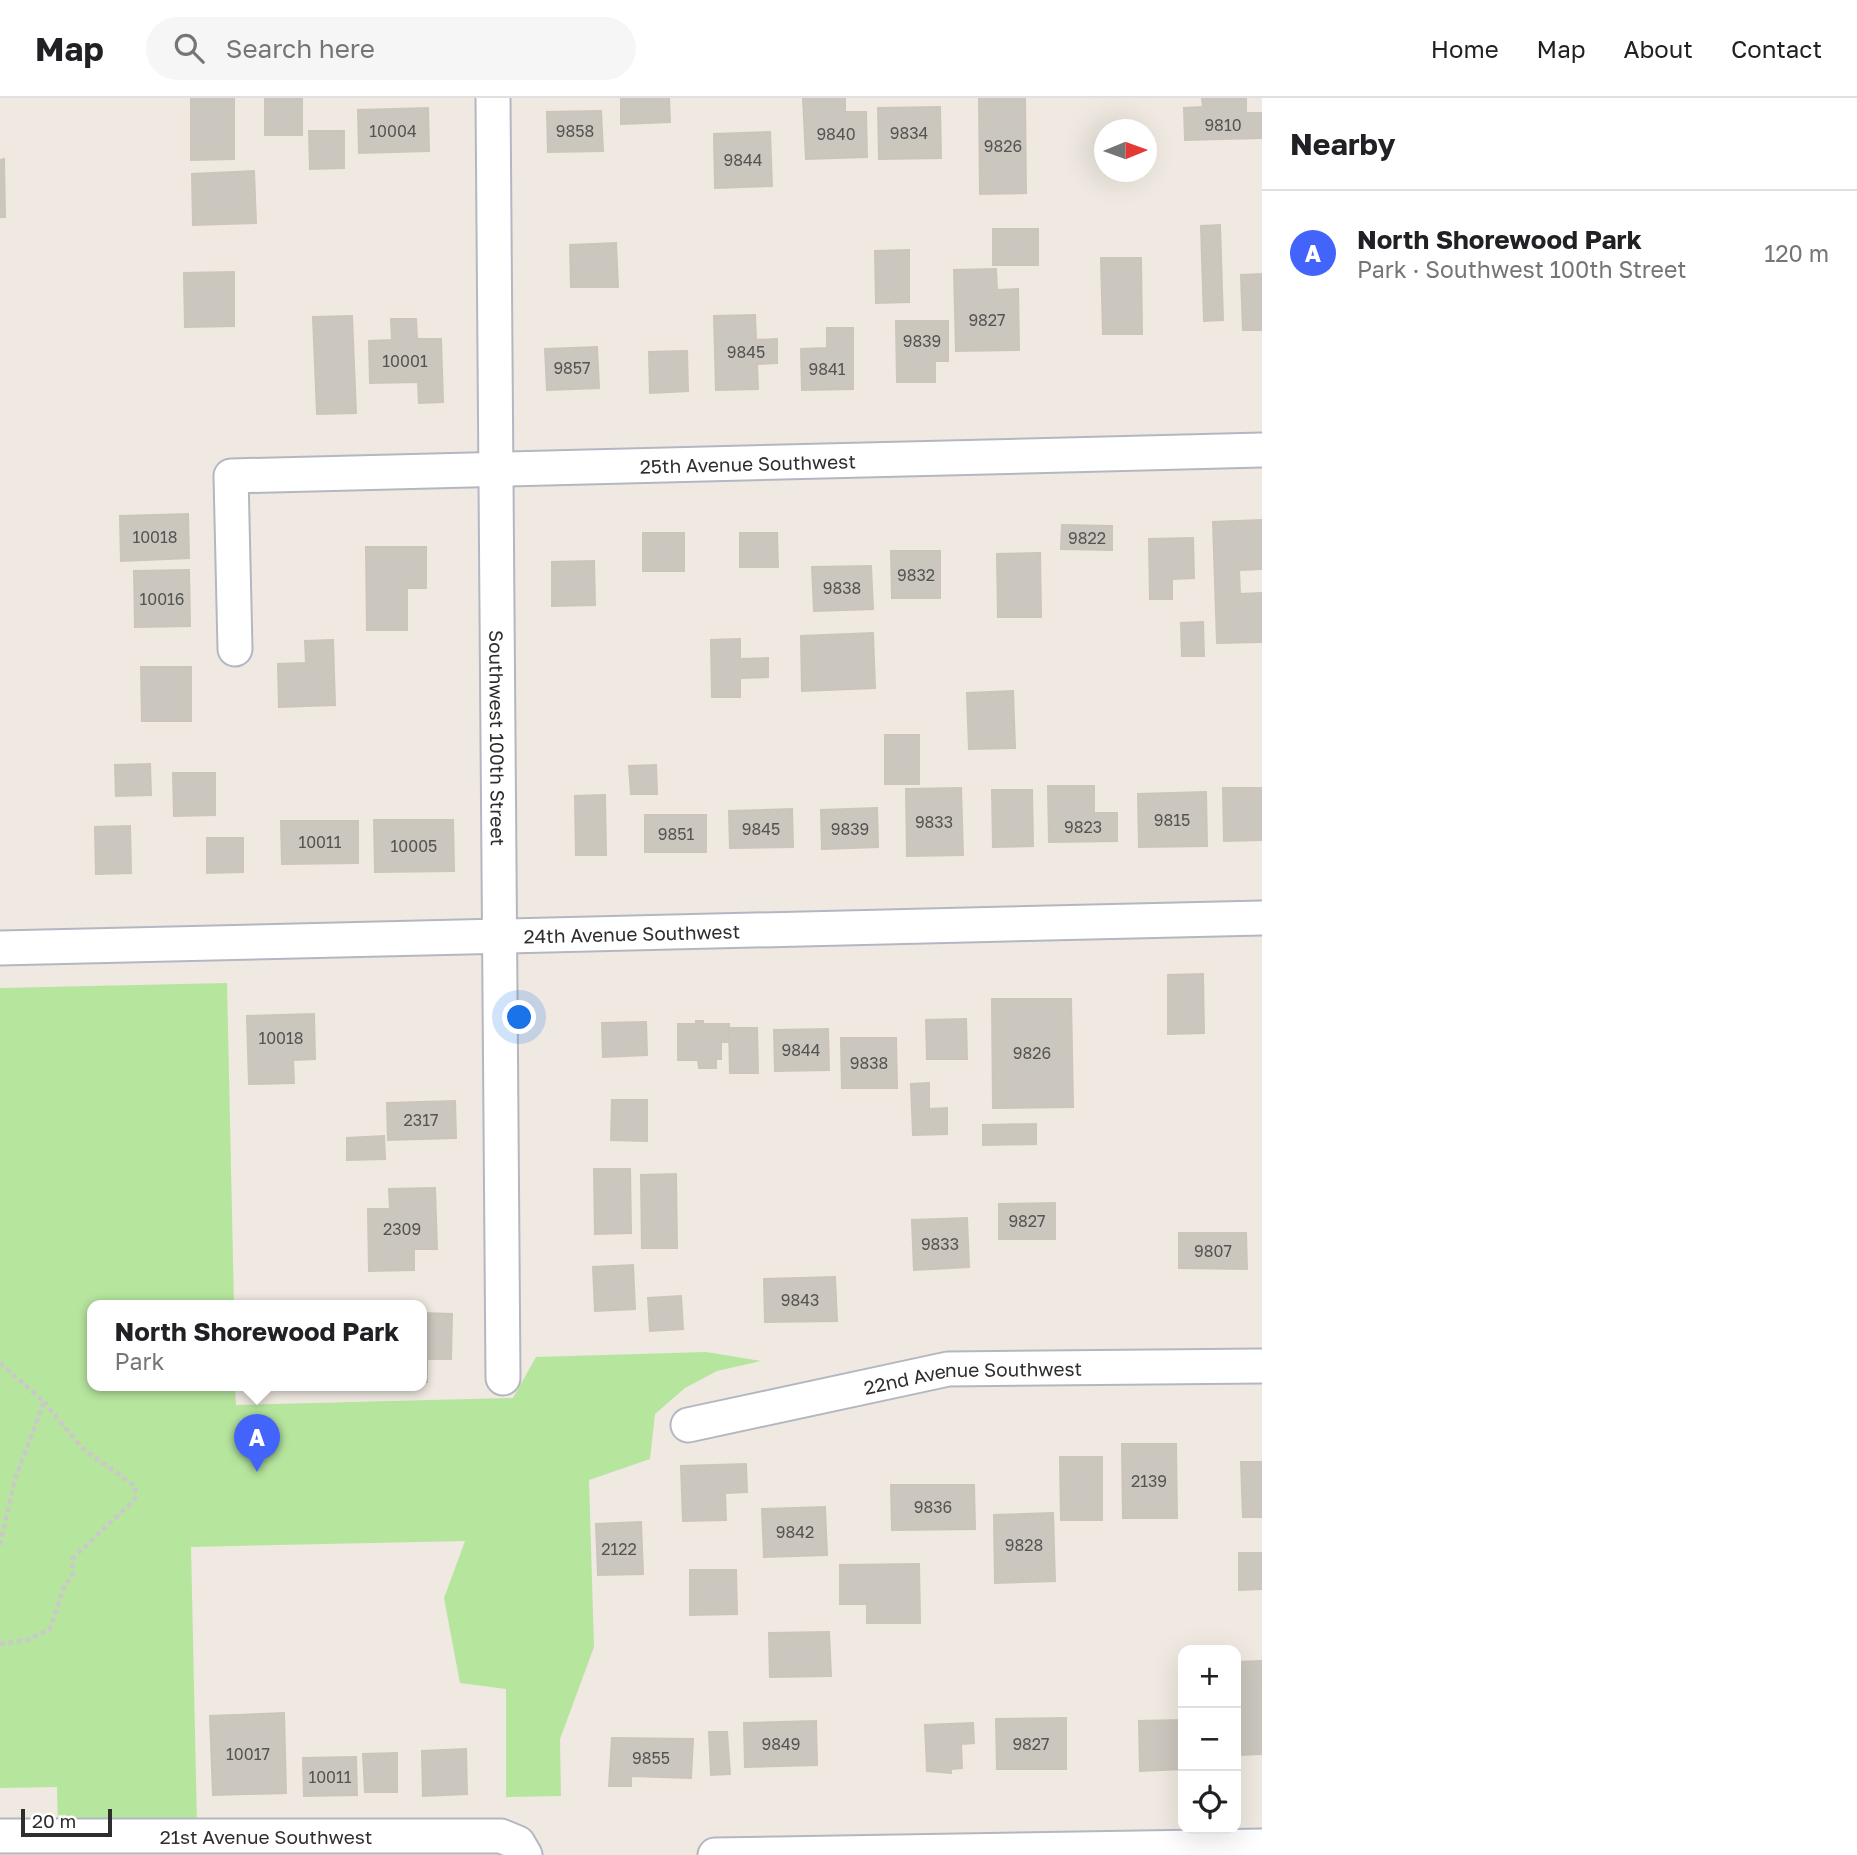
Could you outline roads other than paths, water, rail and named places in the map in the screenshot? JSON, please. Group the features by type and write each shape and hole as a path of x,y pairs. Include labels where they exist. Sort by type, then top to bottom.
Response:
{"street":[{"name":"Southwest 100th Street","path":"493,98 503,1378"},
{"name":"25th Avenue Southwest","path":"235,649 231,476 1262,450"},
{"name":"24th Avenue Southwest","path":"0,948 1262,918"},
{"name":"22nd Avenue Southwest","path":"688,1425 948,1369 1262,1366"},
{"name":"21st Avenue Southwest","path":"0,1836 501,1836 518,1843 525,1855"},
{"path":"715,1855 1262,1846"}],"place":[{"name":"North Shorewood Park","path":"257,1472"}]}
